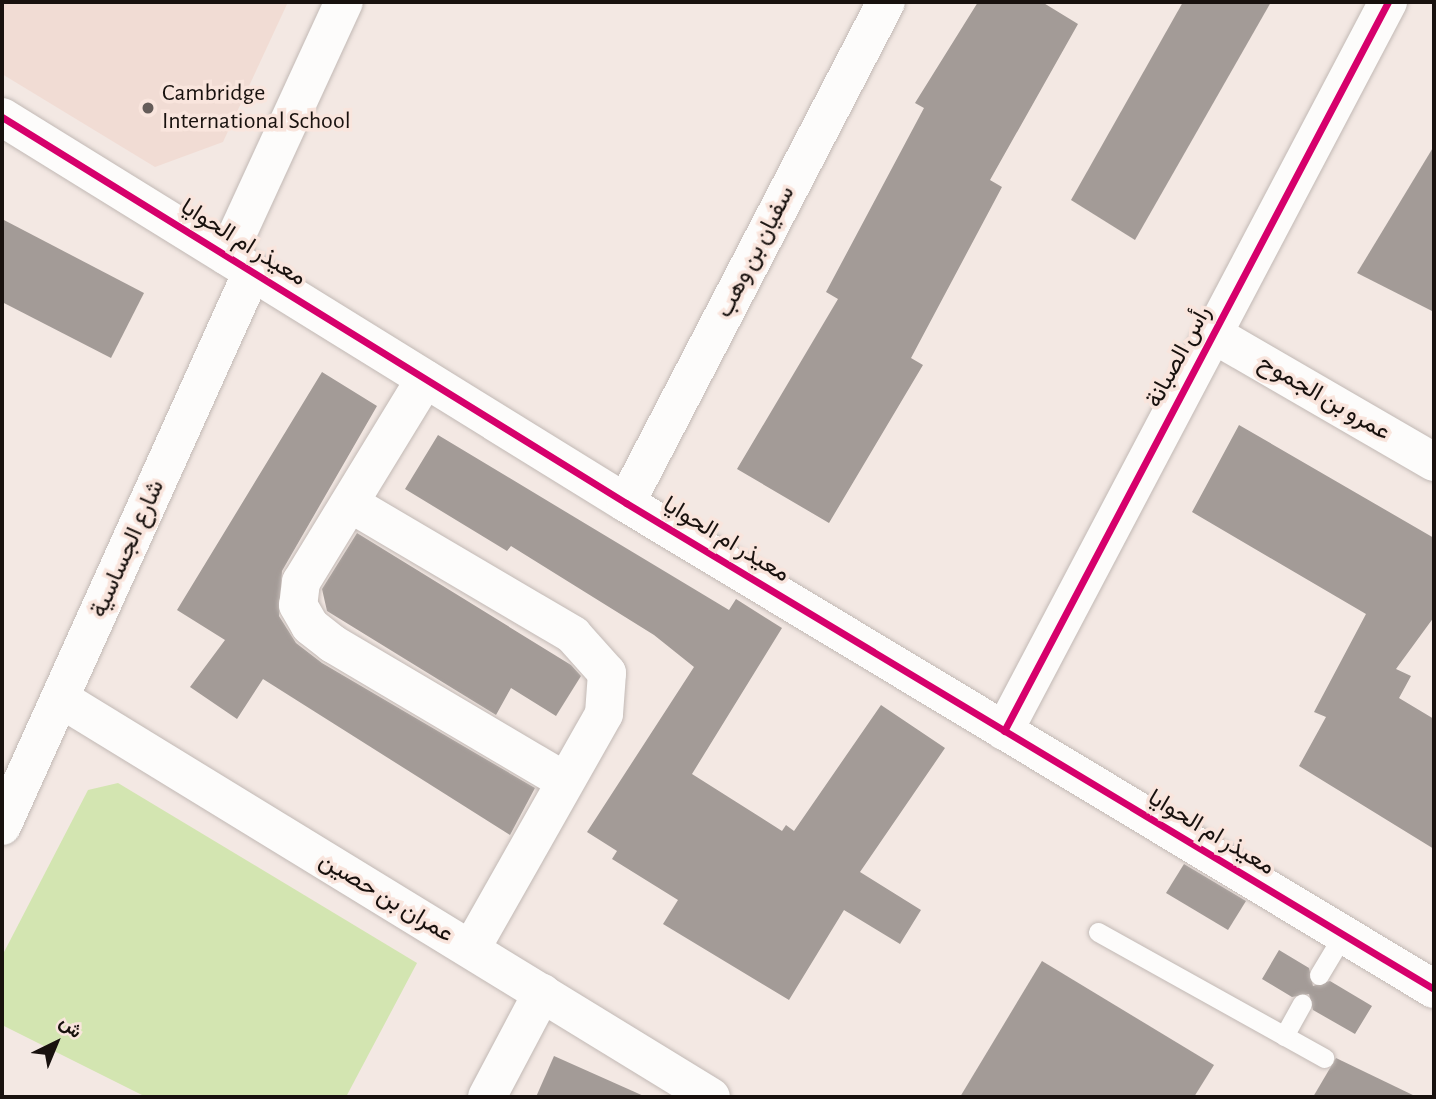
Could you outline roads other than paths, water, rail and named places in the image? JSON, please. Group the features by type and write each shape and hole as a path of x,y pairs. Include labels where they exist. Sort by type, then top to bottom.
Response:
{"street":[{"name":"شارع الجساسية","path":"2,826 61,699 240,264 344,2"},
{"name":"سفيان بن وهب","path":"626,503 886,2"},
{"name":"رأس الصبانة","path":"1004,731 1388,2"},
{"name":"معيذر ام الحوايا","path":"2,117 626,503 1434,989"},
{"name":"عمرو بن الجموح","path":"1213,334 1434,462"},
{"path":"425,379 301,582 298,605 310,626 565,781"},
{"path":"351,504 596,654 611,692 471,950"},
{"name":"عمران بن حصين","path":"61,699 712,1097"},
{"path":"487,1097 541,992"}],"lane":[{"path":"1098,932 1324,1058"},
{"path":"1319,975 1343,934"},
{"path":"1284,1036 1302,1004"}],"place":[{"name":"Cambridge International School","path":"148,108"}]}
